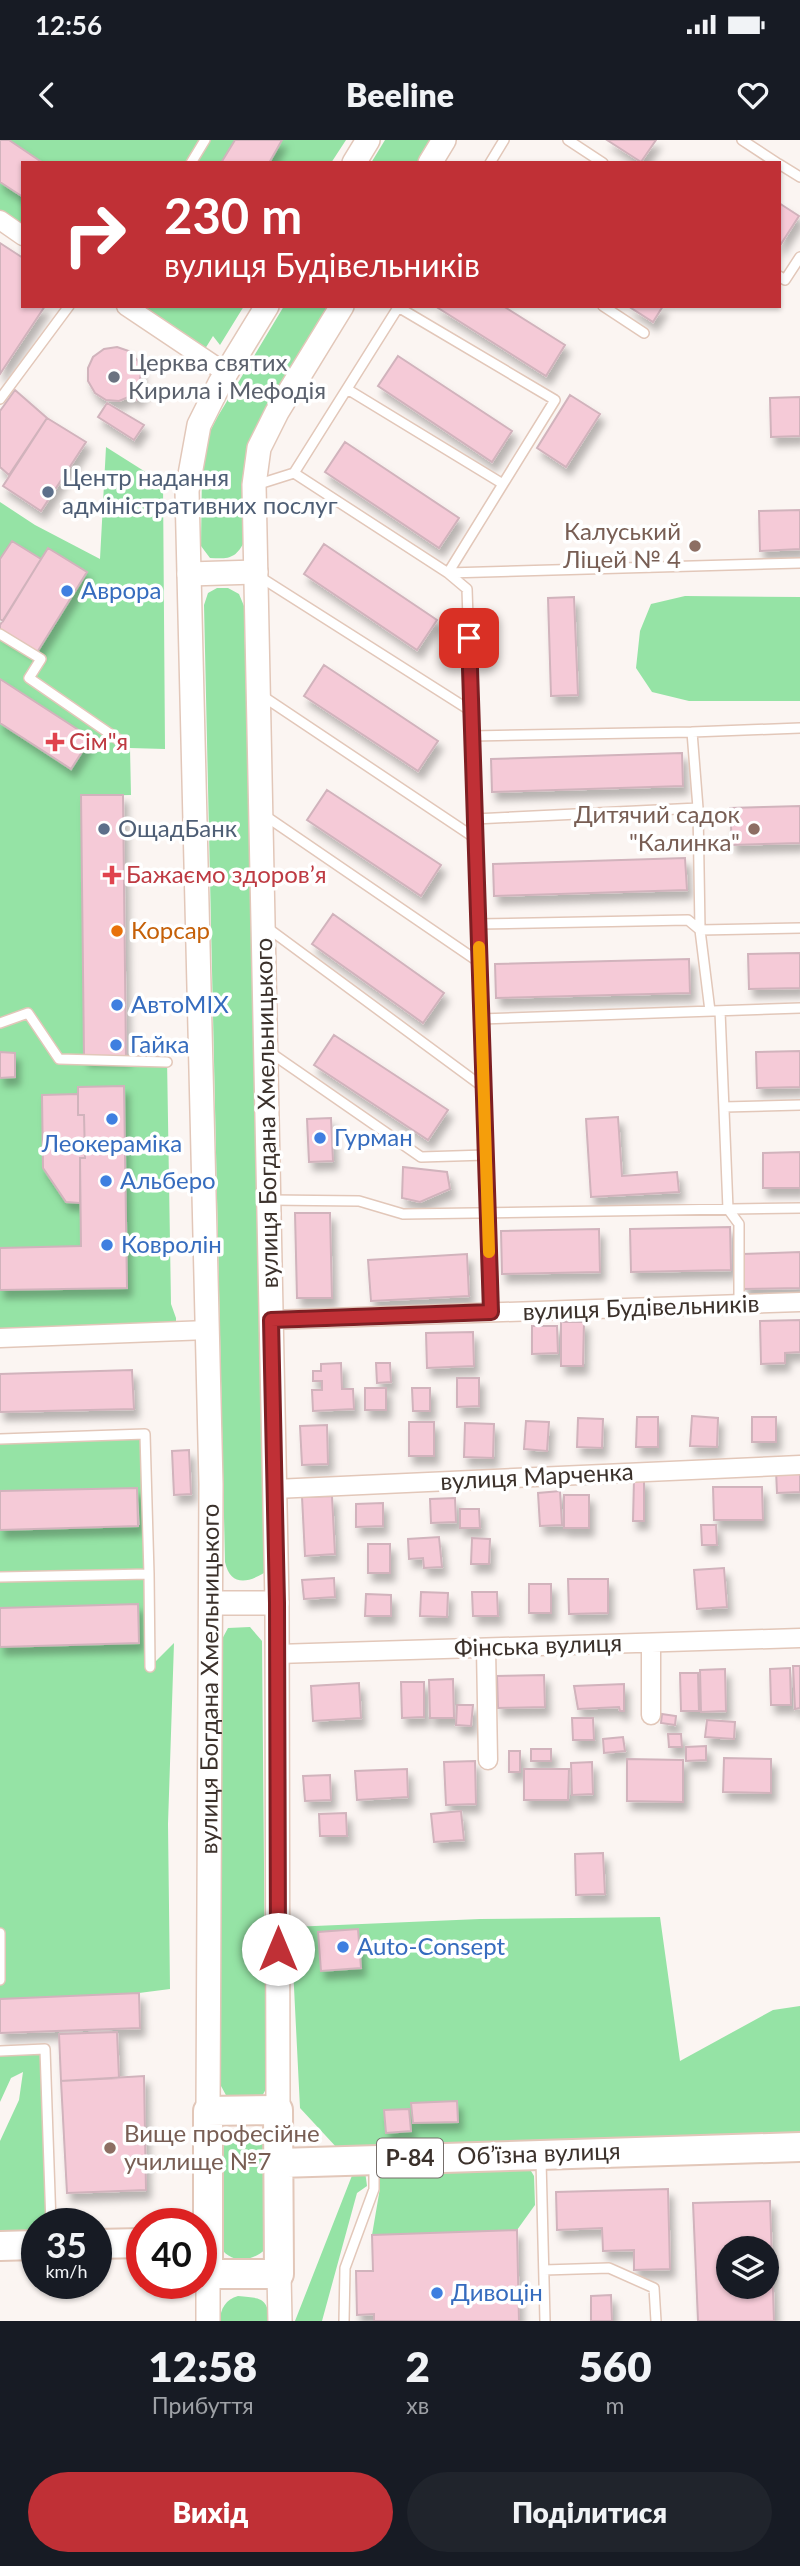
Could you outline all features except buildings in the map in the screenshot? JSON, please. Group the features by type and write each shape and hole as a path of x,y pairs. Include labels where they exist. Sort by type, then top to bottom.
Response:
{"main road":[{"path":"208,2110 278,2110"},
{"name":"вулиця Богдана Хмельницького","path":"206,2208 208,2110"},
{"name":"вулиця Богдана Хмельницького","path":"278,2110 279,2274"},
{"name":"Обʼїзна вулиця","path":"279,2163 800,2147"},
{"path":"0,2246 21,2245"},
{"path":"217,2274 279,2274"}],"street":[{"path":"355,161 368,140"},
{"path":"431,161 444,140"},
{"path":"0,220 21,235"},
{"name":"вулиця Богдана Хмельницького","path":"208,2110 212,1603 208,1330 187,491 199,425 226,373 266,308"},
{"name":"вулиця Богдана Хмельницького","path":"278,2110 277,1603 254,485 259,448 277,412 341,308"},
{"path":"138,309 226,373"},
{"path":"189,574 256,572"},
{"name":"вулиця Будівельників","path":"271,1320 800,1302"},
{"path":"0,1338 208,1330"},
{"name":"вулиця Марченка","path":"275,1489 800,1465"},
{"path":"212,1603 277,1603"},
{"name":"Фінська вулиця","path":"277,1654 800,1639"},
{"path":"651,1643 651,1715"},
{"path":"486,1648 488,1760"},
{"name":"вулиця Богдана Хмельницького","path":"279,2274 280,2321"},
{"name":"вулиця Богдана Хмельницького","path":"208,2299 208,2321"}],"lane":[{"path":"192,161 205,140"},
{"path":"491,161 504,140"},
{"path":"568,140 600,161"},
{"path":"742,140 775,161"},
{"path":"781,165 800,177"},
{"path":"781,277 785,280 800,257"},
{"path":"0,399 68,308"},
{"path":"254,485 294,473 398,308"},
{"path":"401,308 555,400 448,573"},
{"path":"606,308 644,333"},
{"path":"347,389 503,484"},
{"path":"294,473 448,573 467,589 491,1312"},
{"path":"448,573 800,563"},
{"path":"256,572 471,711"},
{"path":"0,634 41,659 29,678 119,740"},
{"path":"258,693 475,838"},
{"path":"472,736 800,727"},
{"path":"692,732 698,808 700,930 715,1011 724,1107 728,1209 739,1224 739,1304"},
{"path":"475,819 698,808"},
{"path":"261,812 480,962"},
{"path":"478,924 688,920 700,930 800,928"},
{"path":"263,925 483,1087"},
{"path":"481,1019 800,1008"},
{"path":"0,1023 28,1013 59,1059 167,1062"},
{"path":"266,1049 421,1157 486,1155"},
{"path":"724,1107 800,1105"},
{"path":"269,1200 359,1201 403,1214 800,1208"},
{"path":"0,1439 145,1434 150,1667"},
{"path":"0,1577 149,1574"},
{"path":"0,1933 0,1980"},
{"path":"0,2050 45,2049 50,2208"},
{"path":"541,2154 545,2321"},
{"path":"344,2321 345,2268 374,2189 374,2160"},
{"path":"544,2270 609,2268 654,2288 656,2321"}],"green space":[{"path":"9,140 346,140 332,161 40,161"},
{"path":"385,140 433,140 420,161 372,161"},
{"path":"0,182 21,196 21,234 0,219"},
{"path":"129,308 243,308 220,345 213,336 200,357"},
{"path":"283,308 332,308 250,442 245,540 235,554 210,558 201,546 202,469 205,441"},
{"path":"106,447 163,483 165,749 130,748 131,795 81,796 84,1058 167,1058 171,1304 176,1318 176,1332 0,1338 0,1290 127,1288 124,1087 78,1087 78,1094 42,1095 43,1168 66,1202 80,1203 81,1246 0,1248 0,1077 15,1077 15,1053 0,1052 0,632 48,548 41,559 12,541 0,559 0,502 35,525 100,559"},
{"path":"217,588 228,588 239,594 244,606 266,1561 264,1573 245,1580 231,1575 225,1562 204,605 208,593"},
{"path":"685,596 800,597 800,701 689,701 652,692 636,668 640,631 651,604"},
{"path":"145,1434 151,1666 174,1643 168,1824 170,1989 139,1993 0,1999 0,1530 140,1525 137,1488 0,1491 0,1439"},
{"path":"250,1627 262,1641 266,2089 261,2098 227,2097 221,2086 221,1641 228,1628"},
{"path":"660,1917 680,2061 773,2010 800,2006 800,2132 338,2149 300,2108 291,1927 480,1919"},
{"path":"45,2049 51,2208 21,2208 21,2245 0,2246 0,2141 19,2100 23,2072 11,2078 0,2102 0,2051"},
{"path":"237,2130 259,2132 268,2144 266,2249 247,2259 228,2255 218,2244 217,2147 223,2136"},
{"path":"528,2166 534,2176 535,2205 517,2230 372,2235 380,2188 380,2169"},
{"path":"365,2171 367,2186 357,2193 322,2321 295,2321 353,2173"},
{"path":"238,2296 262,2300 267,2307 270,2321 220,2321 224,2305"}],"slow traffic":[{"path":"479,947 489,1252"}],"place":[{"name":"Церква святих Кирила і Мефодія","path":"114,377"},
{"name":"Центр надання адміністративних послуг","path":"48,492"},
{"name":"Калуський Ліцей № 4","path":"695,546"},
{"name":"Аврора","path":"67,591"},
{"name":"Сім\"я","path":"55,742"},
{"name":"ОщадБанк","path":"104,829"},
{"name":"Дитячий садок \"Калинка\"","path":"754,829"},
{"name":"Бажаємо здоровʼя","path":"112,875"},
{"name":"Корсар","path":"117,931"},
{"name":"АвтоMIX","path":"117,1005"},
{"name":"Гайка","path":"116,1045"},
{"name":"Леокераміка","path":"112,1119"},
{"name":"Гурман","path":"320,1138"},
{"name":"Альберо","path":"106,1181"},
{"name":"Ковролін","path":"107,1245"},
{"name":"Auto-Consept","path":"343,1947"},
{"name":"Вище професійне училище №7","path":"110,2148"},
{"name":"Дивоцін","path":"437,2293"}],"route":[{"path":"278,1949 277,1603 271,1320 491,1312 469,638"}]}
